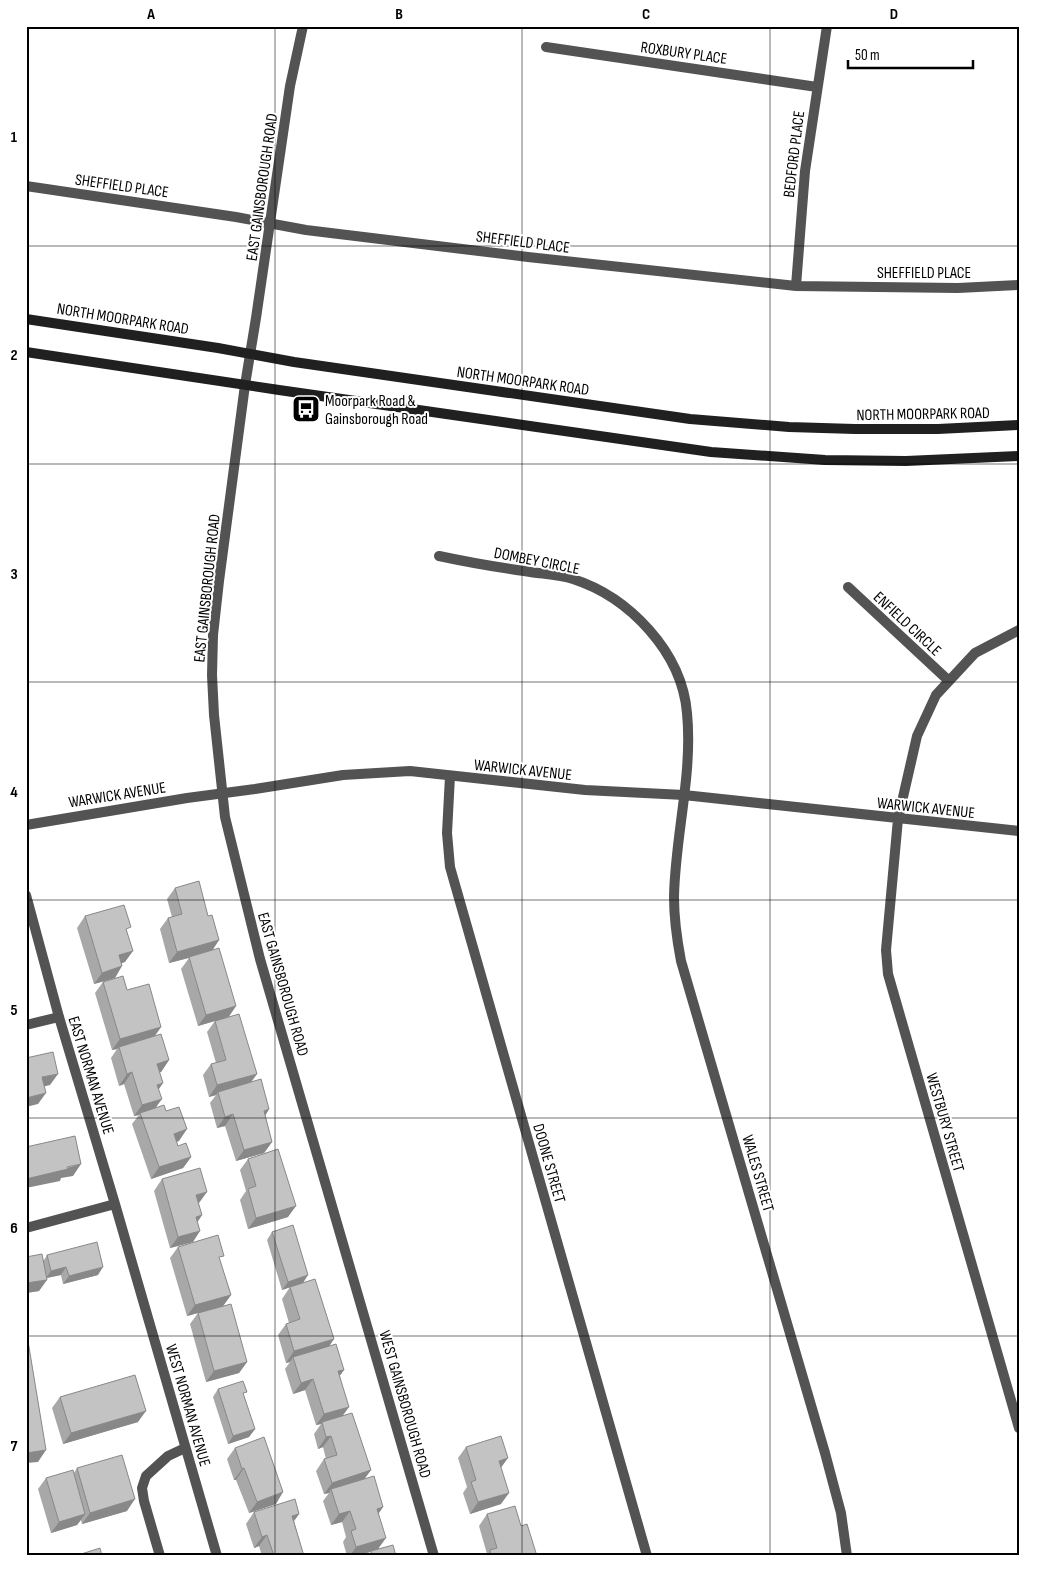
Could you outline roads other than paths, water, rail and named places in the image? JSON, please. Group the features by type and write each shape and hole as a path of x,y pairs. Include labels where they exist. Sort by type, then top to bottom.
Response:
{"main road":[{"name":"NORTH MOORPARK ROAD","path":"26,319 294,362 690,419 789,427 846,429 938,429 1019,425"},
{"path":"26,352 711,452 825,460 906,461 1019,456"}],"street":[{"name":"EAST GAINSBOROUGH ROAD","path":"303,26 290,86 245,385 213,635 212,675 221,793 225,817 260,959 349,1262"},
{"name":"BEDFORD PLACE","path":"796,286 803,190 827,26"},
{"name":"ROXBURY PLACE","path":"546,47 817,87"},
{"name":"SHEFFIELD PLACE","path":"26,186 315,231 518,256 796,286 958,288 1019,285"},
{"name":"DOMBEY CIRCLE","path":"439,556 488,566 572,579 611,596 639,619 657,640 672,663 681,682 688,712 688,748 684,795"},
{"name":"ENFIELD CIRCLE","path":"848,587 948,682"},
{"name":"WESTBURY STREET","path":"1019,630 975,653 936,695 917,736 898,819 886,950 888,974 1019,1428"},
{"name":"WARWICK AVENUE","path":"26,825 343,775 410,771 585,790 684,795 1019,831"},
{"name":"DOONE STREET","path":"450,776 447,833 450,867 647,1556"},
{"name":"WALES STREET","path":"684,795 674,896 674,924 680,961 825,1453 840,1513 847,1556"},
{"name":"EAST NORMAN AVENUE","path":"26,895 59,1017 132,1263"},
{"path":"26,1025 59,1017"},
{"path":"26,1228 116,1204"},
{"name":"WEST GAINSBOROUGH ROAD","path":"349,1262 434,1556"},
{"name":"WEST NORMAN AVENUE","path":"132,1263 217,1556"},
{"path":"160,1556 142,1488 146,1476 168,1456 185,1448"}],"place":[{"name":"Moorpark Road & Gainsborough Road","path":"306,409"}]}
